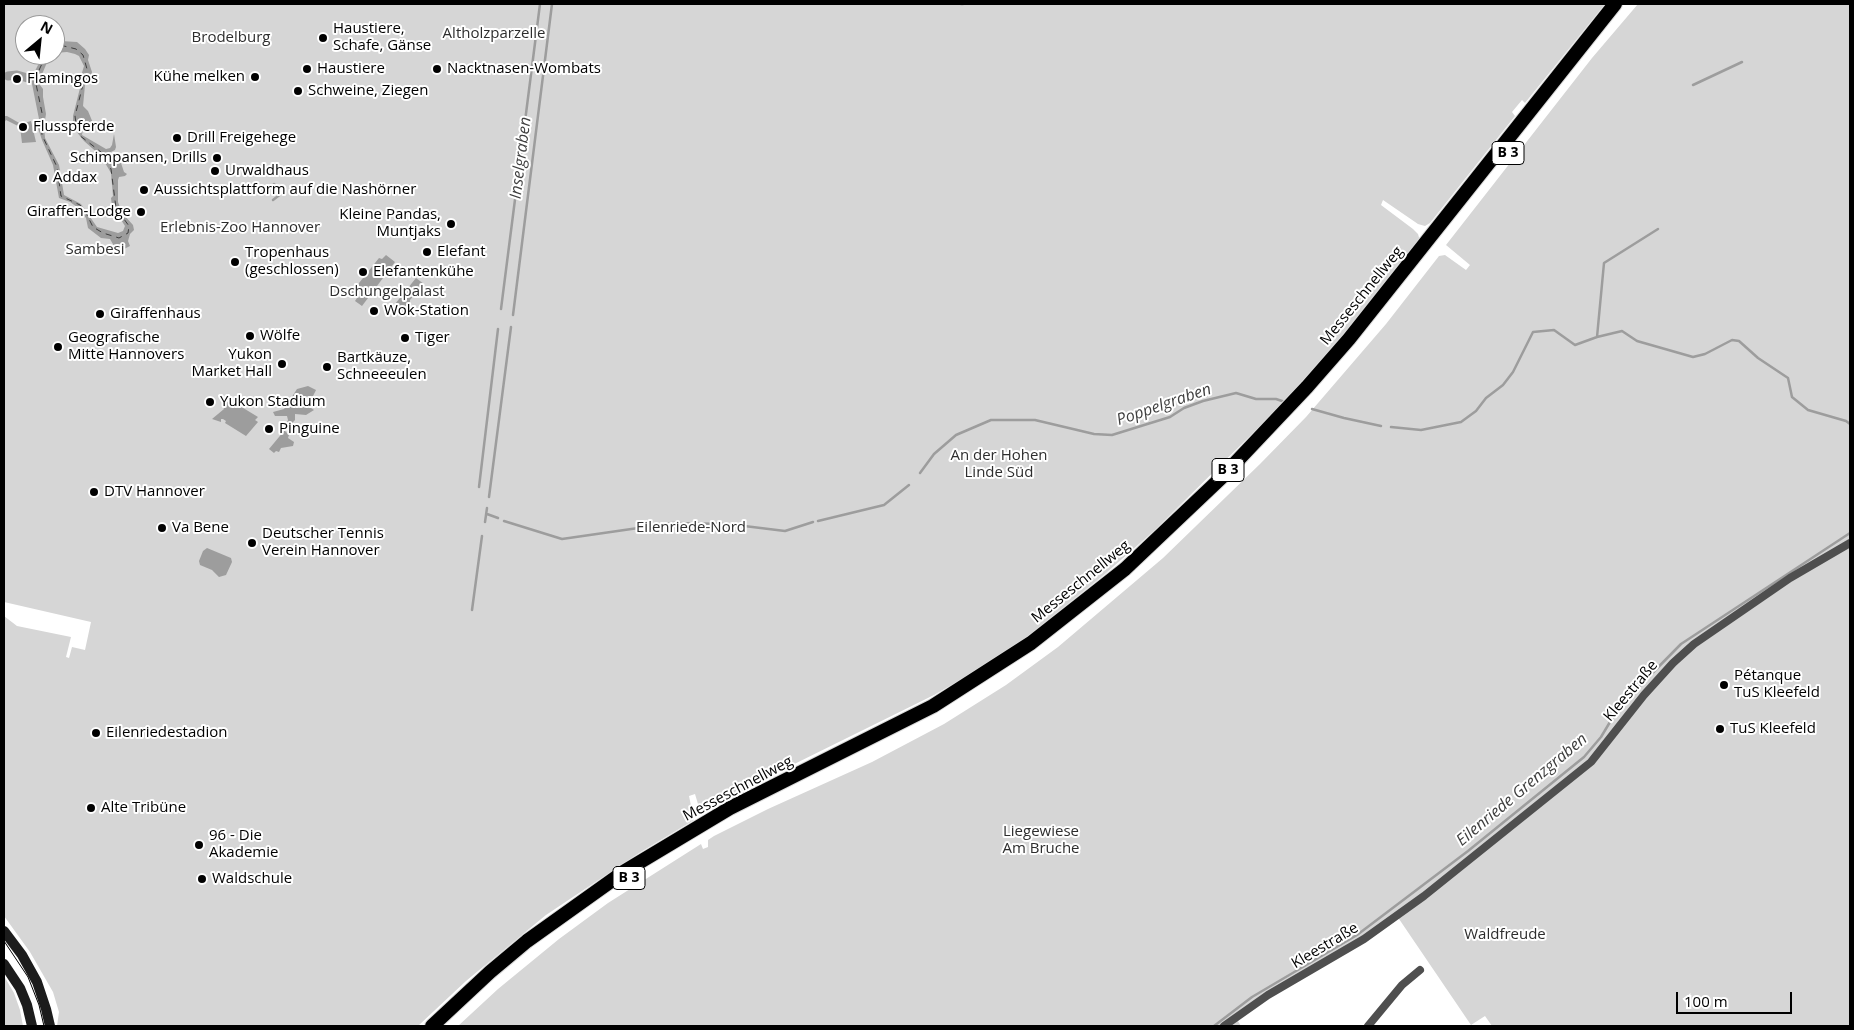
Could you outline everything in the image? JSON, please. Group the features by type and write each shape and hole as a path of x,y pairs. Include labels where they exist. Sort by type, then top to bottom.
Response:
{"highway":[{"name":"Messeschnellweg","path":"432,1026 483,978 527,941 625,871 730,808 848,750 941,701 1031,643 1125,569 1221,478 1343,346 1389,291 1615,4"},
{"name":"Messeschnellweg","path":"446,1026 496,978 533,948 629,878 735,816 938,713 1036,650 1132,574 1186,524 1259,451 1356,343 1402,289 1571,71 1626,4"}],"street":[{"name":"Kleestraße","path":"1224,1026 1268,995 1364,939 1424,896 1591,762 1644,695 1674,662 1694,644 1790,578 1850,543"},
{"path":"4,931 22,956 37,982 50,1026"},
{"path":"4,964 20,988 27,1005 32,1026"},
{"path":"1368,1026 1402,985 1420,970"}],"green space":[{"path":"4,4 1605,4 1525,103 1522,100 1512,112 1515,116 1430,223 1425,226 1418,224 1383,200 1381,205 1413,229 1418,234 1420,241 1345,333 1278,408 1156,529 1105,574 1023,640 984,666 934,695 766,778 701,814 695,794 689,796 694,820 639,853 546,915 466,981 418,1026 57,1026 59,1012 53,992 30,952 4,916 4,616 17,626 71,637 66,657 69,658 72,647 85,650 91,622 4,602"},
{"path":"1638,4 1850,4 1850,1026 1492,1026 1485,1016 1471,1025 1397,916 1236,1018 1241,1026 458,1026 498,989 559,939 608,903 701,844 703,849 708,847 708,840 714,836 768,809 872,762 944,724 1006,685 1058,647 1163,558 1306,417 1386,324 1439,256 1445,255 1466,270 1470,265 1446,245 1592,58"},
{"path":"4,976 14,993 23,1026 4,1026"}],"shaded area":[{"path":"65,41 77,42 89,55 88,60 92,72 90,80 85,85 83,106 88,111 93,123 86,125 82,135 106,149 112,145 114,134 115,150 107,154 110,159 115,159 121,163 124,172 127,174 119,177 118,180 118,202 122,213 133,225 134,230 130,234 128,241 130,246 124,249 114,246 110,239 101,238 88,228 86,218 77,207 59,198 53,165 38,128 35,129 33,121 39,119 31,79 38,65 46,65 39,78 43,89 46,114 45,138 59,165 64,195 81,204 97,227 118,233 123,231 125,226 112,206 111,173 101,156 76,131 73,116 84,66 79,56 65,52"},
{"path":"4,116 21,124 31,121 36,142 22,143 20,127 6,120 4,123"},
{"path":"386,255 395,262 362,306 355,301 357,298 351,293 379,258 382,259"},
{"path":"416,278 424,284 410,300 409,313 395,304"},
{"path":"308,386 316,390 313,396 303,398 314,410 306,415 295,414 295,420 285,431 289,435 288,438 294,442 293,446 281,448 279,452 276,451 274,453 269,449 284,431 288,420 287,416 275,416 273,412 284,409 297,389"},
{"path":"227,402 235,403 258,417 255,420 258,422 246,436 225,423 226,421 223,419 221,419 221,422 212,419 224,409 223,406"},
{"path":"207,548 231,558 232,562 226,575 219,577 212,570 200,565 199,561 203,551"}],"waterway":[{"path":"501,309 540,4"},
{"name":"Inselgraben","path":"513,315 552,4"},
{"path":"1693,85 1742,62"},
{"path":"8,76 17,75 31,79"},
{"path":"273,200 282,193 274,184"},
{"path":"1597,337 1604,263 1658,229"},
{"name":"Inselgraben","path":"489,497 511,327"},
{"path":"479,487 498,329"},
{"name":"Poppelgraben","path":"1391,427 1421,430 1461,422 1476,411 1486,398 1503,385 1513,372 1533,332 1554,330 1575,345 1622,331 1637,341 1693,357 1705,354 1732,340 1739,341 1758,358 1788,378 1792,397 1808,410 1846,421 1850,424"},
{"name":"Poppelgraben","path":"920,473 934,454 956,435 991,420 1035,420 1094,434 1112,435 1170,417 1184,408 1203,401 1236,393 1256,399 1276,399 1285,402"},
{"name":"Poppelgraben","path":"1312,409 1381,426"},
{"name":"Poppelgraben","path":"818,521 884,505 909,485"},
{"name":"Inselgraben","path":"485,522 487,508"},
{"name":"Poppelgraben","path":"487,514 498,518"},
{"name":"Poppelgraben","path":"504,521 562,539 673,523 728,524 785,531 813,522"},
{"name":"Eilenriede Grenzgraben","path":"1214,1026 1252,997 1357,935 1468,851 1584,757 1601,737 1619,707 1681,644 1850,533"},
{"path":"472,610 482,536"}],"ferry route":[{"path":"41,65 35,79 42,113 42,135 57,167 61,196 80,205 93,227 103,233 119,238 128,233 129,226 116,208 111,169 101,152 79,135 76,124 75,116 87,69 83,55 76,49 65,46"}],"tram line":[{"path":"4,941 28,977 39,1005 44,1026"}],"place":[{"name":"Haustiere, Schafe, Gänse","path":"323,38"},
{"name":"Haustiere","path":"307,69"},
{"name":"Nacktnasen-Wombats","path":"437,69"},
{"name":"Kühe melken","path":"255,77"},
{"name":"Flamingos","path":"17,79"},
{"name":"Schweine, Ziegen","path":"298,91"},
{"name":"Flusspferde","path":"23,127"},
{"name":"Drill Freigehege","path":"177,138"},
{"name":"Schimpansen, Drills","path":"217,158"},
{"name":"Urwaldhaus","path":"215,171"},
{"name":"Addax","path":"43,178"},
{"name":"Aussichtsplattform auf die Nashörner","path":"144,190"},
{"name":"Giraffen-Lodge","path":"141,212"},
{"name":"Kleine Pandas, Muntjaks","path":"451,224"},
{"name":"Elefant","path":"427,252"},
{"name":"Tropenhaus (geschlossen)","path":"235,262"},
{"name":"Elefantenkühe","path":"363,272"},
{"name":"Wok-Station","path":"374,311"},
{"name":"Giraffenhaus","path":"100,314"},
{"name":"Wölfe","path":"250,336"},
{"name":"Tiger","path":"405,338"},
{"name":"Geografische Mitte Hannovers","path":"58,347"},
{"name":"Yukon Market Hall","path":"282,364"},
{"name":"Bartkäuze, Schneeeulen","path":"327,367"},
{"name":"Yukon Stadium","path":"210,402"},
{"name":"Pinguine","path":"269,429"},
{"name":"DTV Hannover","path":"94,492"},
{"name":"Va Bene","path":"162,528"},
{"name":"Deutscher Tennis Verein Hannover","path":"252,543"},
{"name":"Pétanque TuS Kleefeld","path":"1724,685"},
{"name":"TuS Kleefeld","path":"1720,729"},
{"name":"Eilenriedestadion","path":"96,733"},
{"name":"Alte Tribüne","path":"91,808"},
{"name":"96 - Die Akademie","path":"199,845"},
{"name":"Waldschule","path":"202,879"}],"park label":[{"name":"Altholzparzelle","path":"494,34"},
{"name":"Brodelburg","path":"231,38"},
{"name":"Erlebnis-Zoo Hannover","path":"240,228"},
{"name":"Sambesi","path":"95,250"},
{"name":"Dschungelpalast","path":"387,292"},
{"name":"An der Hohen Linde Süd","path":"999,464"},
{"name":"Eilenriede-Nord","path":"691,528"},
{"name":"Liegewiese Am Bruche","path":"1041,840"},
{"name":"Waldfreude","path":"1505,935"}]}
